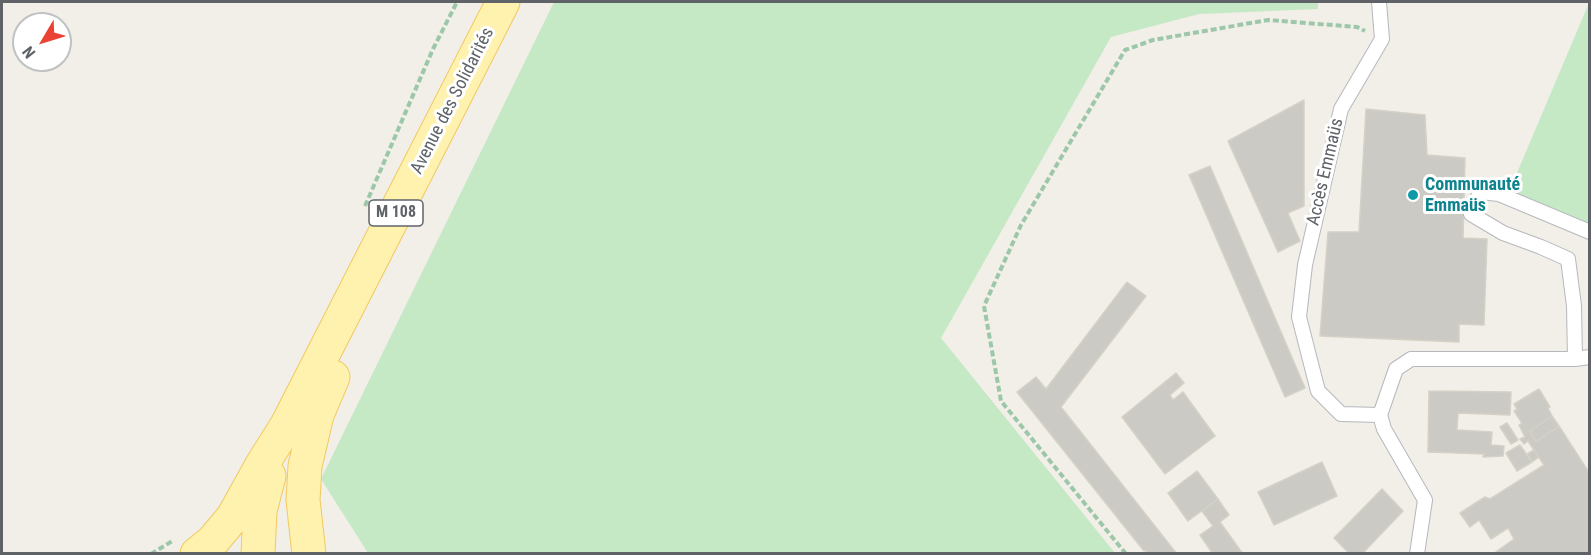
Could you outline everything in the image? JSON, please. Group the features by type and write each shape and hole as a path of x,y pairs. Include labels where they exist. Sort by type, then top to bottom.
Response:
{"main road":[{"name":"Avenue des Solidarités","path":"197,554 212,542 233,517 287,425 503,2"},
{"path":"309,554 303,484 317,415 359,319 423,159"},
{"name":"Avenue des Solidarités","path":"258,554 260,511 270,472 287,425"}],"lane":[{"path":"1379,2 1382,39"},
{"name":"Accès Emmaüs","path":"1380,415 1341,414 1318,391 1299,317 1305,265 1341,109 1382,39"},
{"path":"1417,554 1425,500 1384,429 1380,415 1396,369 1411,359 1582,358 1568,259 1503,234 1471,214 1480,192 1499,194 1590,232"}],"path":[{"path":"1126,554 1002,401 984,306 1021,225 1125,50 1153,40 1268,20 1357,27 1382,39"}],"green space":[{"path":"554,2 1318,2 1318,9 1199,14 1111,37 941,338 1115,553 368,553 321,479"},
{"path":"1589,3 1589,226 1518,198 1514,180"}],"building":[{"path":"1304,100 1304,206 1288,213 1300,241 1278,252 1228,141"},
{"name":"Communauté Emmaüs","path":"1366,109 1425,115 1427,155 1465,158 1463,238 1487,239 1484,325 1459,324 1459,342 1320,336 1328,232 1359,232"},
{"path":"1210,166 1305,388 1285,397 1189,175"},
{"path":"1127,282 1146,296 1061,407 1177,554 1148,554 1144,551 1017,392 1036,377 1046,389"},
{"path":"1176,373 1184,383 1170,395 1173,400 1183,392 1215,436 1165,474 1122,417"},
{"path":"1539,389 1550,407 1548,408 1552,416 1530,431 1536,442 1559,426 1590,474 1590,554 1493,554 1514,539 1508,528 1491,539 1479,520 1470,527 1460,513 1485,497 1490,499 1544,465 1528,441 1524,444 1520,439 1525,437 1519,425 1522,423 1514,411 1517,409 1514,404"},
{"path":"1429,391 1511,392 1510,415 1458,413 1457,430 1492,432 1491,445 1504,446 1503,456 1483,457 1484,454 1428,452"},
{"path":"1552,416 1559,426 1536,442 1530,431"},
{"path":"1507,423 1518,440 1511,444 1500,427"},
{"path":"1520,445 1532,462 1517,471 1506,453"},
{"path":"1534,450 1539,457 1532,462 1527,454"},
{"path":"1322,462 1337,496 1274,525 1258,492"},
{"path":"1197,471 1218,499 1188,521 1168,493"},
{"path":"1382,489 1403,511 1362,554 1350,554 1334,538"},
{"path":"1218,499 1229,515 1220,522 1243,554 1213,554 1200,535 1213,526 1202,511"}],"place":[{"name":"Communauté Emmaüs","path":"1413,195"}]}
